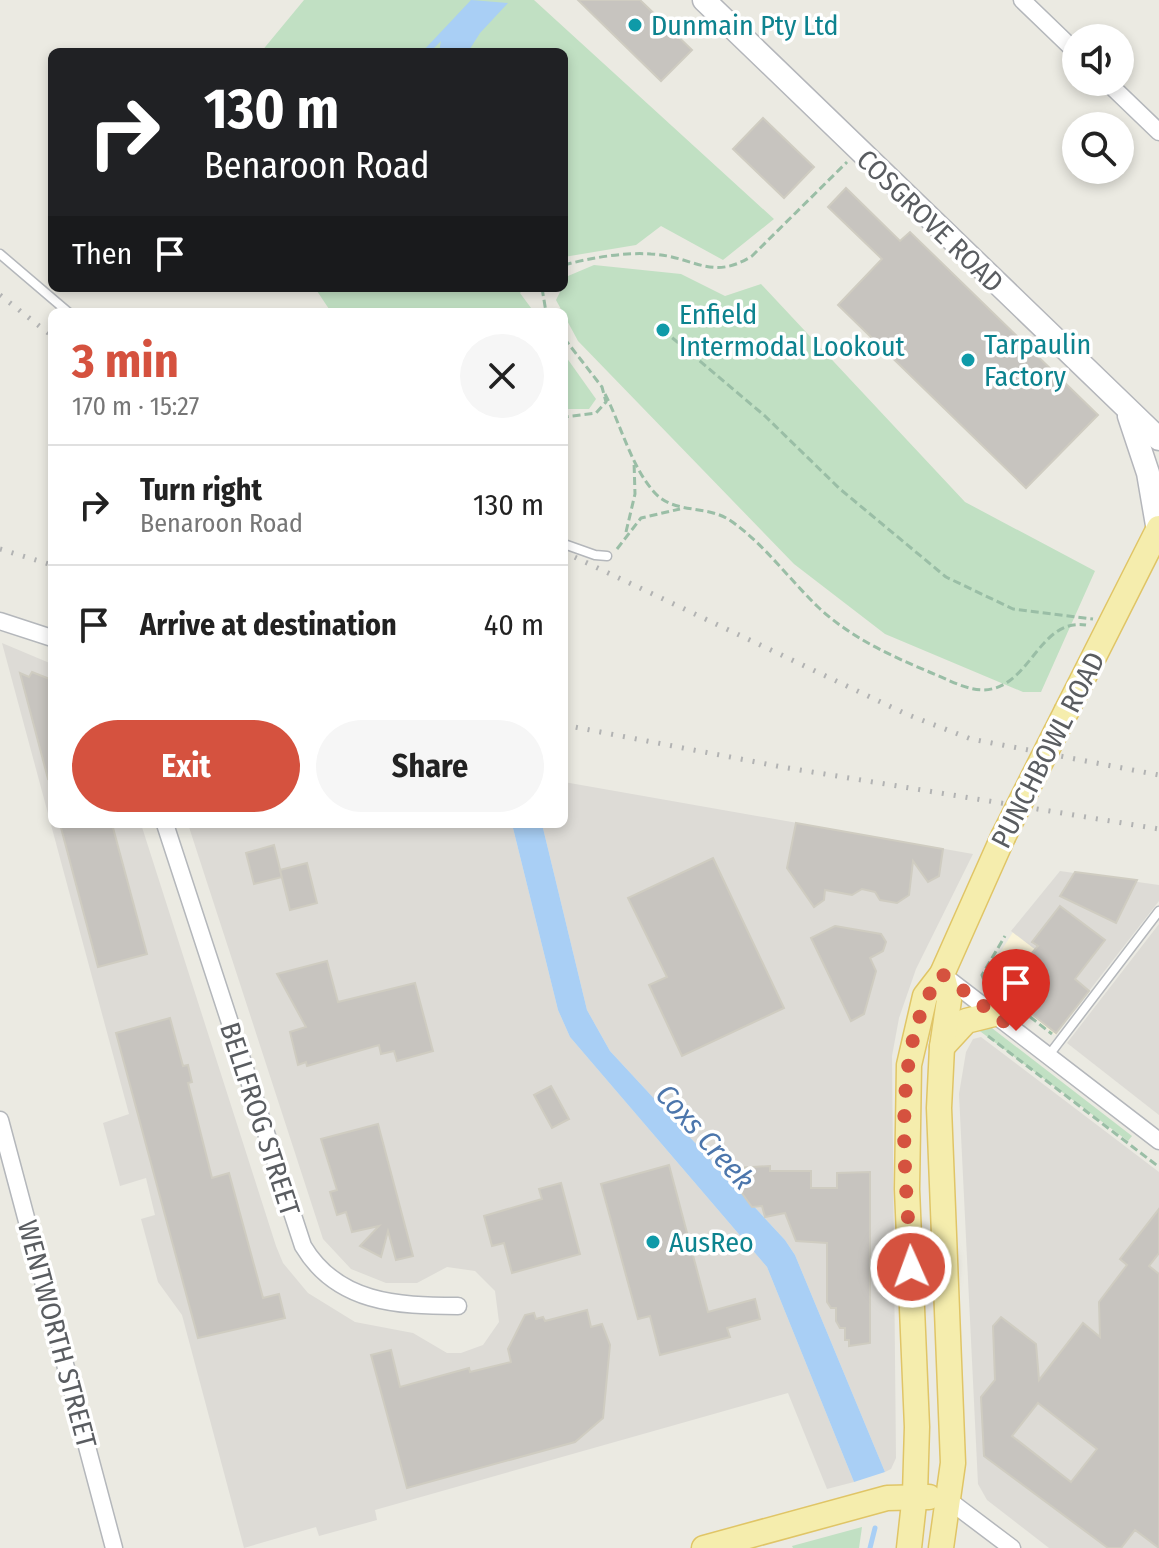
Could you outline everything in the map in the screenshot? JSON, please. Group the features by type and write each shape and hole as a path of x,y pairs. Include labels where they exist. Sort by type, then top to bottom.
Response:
{"main road":[{"name":"COSGROVE ROAD","path":"704,0 1159,439"},
{"path":"1127,411 1148,473 1158,530"},
{"name":"PUNCHBOWL ROAD","path":"909,1548 915,1494 917,1416 907,1093 920,1012 925,996 942,974 1003,837 1126,599 1158,530"},
{"path":"941,1548 951,1502 953,1427 939,1108 942,1047 949,1000 942,974"},
{"path":"942,1047 966,1021 987,1023"},
{"path":"704,1548 887,1498 915,1494 951,1502"}],"street":[{"path":"1022,0 1062,39"},
{"path":"1122,96 1159,132"},
{"path":"0,621 48,637"},
{"name":"BELLFROG STREET","path":"166,828 303,1246 328,1277 356,1294 410,1306 458,1306"},
{"path":"942,974 987,1023 1049,1055 1159,1141"},
{"name":"WENTWORTH STREET","path":"0,1120 114,1548"},
{"path":"951,1502 1012,1548"}],"lane":[{"path":"0,254 63,308"},
{"path":"568,545 607,556"},
{"path":"1049,1055 1159,911"}],"path":[{"path":"568,264 645,253 672,255 723,270 737,265 752,256 858,151"},
{"path":"663,330 765,416 840,489 946,577 1013,609 1088,616 1109,632"},
{"path":"568,343 605,394 654,492 684,508"},
{"path":"568,416 596,413 603,409 605,394"},
{"path":"607,556 618,548 625,534 635,494 634,457"},
{"path":"625,534 651,513 684,508 704,510 728,519 818,607 867,644 962,685 987,690 1007,683 1023,670 1048,637 1063,628 1085,624 1109,632"},
{"path":"1005,936 982,975 985,983 1055,1036"},
{"path":"987,1023 1159,1167"}],"shaded area":[{"path":"2,643 48,662 48,814"},
{"path":"568,783 973,854 916,969 899,1018 892,1056 896,1458 891,1469 885,1472 795,1255 785,1240 610,1051 587,1010 543,828 568,828"},
{"path":"52,828 142,828 276,1246 283,1263 308,1293 355,1322 413,1333 447,1353 461,1353 483,1345 499,1322 495,1291 475,1271 447,1267 417,1283 386,1283 351,1269 323,1239 189,828 513,828 558,1010 570,1037 767,1267 854,1482 827,1489 788,1393 375,1510 377,1520 319,1536 316,1527 244,1548 182,1315 158,1282 141,1219 155,1215 146,1178 120,1186 103,1123 129,1114"},
{"path":"1060,871 1159,885 1159,901 1089,991 1011,931"},
{"path":"1159,924 1159,1115 1067,1043"},
{"path":"1013,932 1089,991 1055,1035 990,981 998,956"},
{"path":"981,1037 1159,1172 1159,1548 1049,1548 987,1500 978,1484 959,1094 966,1052 973,1039"}],"green space":[{"path":"304,0 534,0 774,219 723,260 661,226 636,245 568,256 568,48 264,48"},
{"path":"594,265 681,274 725,296 761,284 965,502 1095,571 1041,692 1023,692 885,634 794,564 578,341 568,322 568,308 560,308 556,300 560,292 568,292 568,276"},
{"path":"318,292 521,292 531,308 328,308"},
{"path":"568,360 596,399 589,409 568,409"},
{"path":"988,1025 1132,1136 1128,1141 973,1026"},
{"path":"862,1527 859,1548 792,1546"}],"water":[{"path":"471,0 508,3 471,48 440,48 441,41 434,48 426,48"},
{"path":"513,828 543,828 587,1010 610,1051 785,1240 795,1255 885,1472 854,1482 767,1267 570,1037 558,1010"}],"building":[{"name":"Dunmain Pty Ltd","path":"578,0 640,0 692,50 661,81"},
{"path":"763,118 814,167 784,198 733,149"},
{"name":"Tarpaulin Factory","path":"846,188 900,241 910,232 1098,415 1026,488 838,305 882,259 828,207"},
{"path":"32,672 48,678 48,779 20,673 29,677"},
{"path":"796,823 943,849 939,876 928,882 913,861 909,895 897,903 880,900 875,892 862,889 852,895 825,890 824,900 814,907 787,868"},
{"path":"61,828 113,828 147,954 98,967"},
{"path":"274,845 282,877 254,884 246,853"},
{"path":"713,858 784,1008 682,1056 649,985 667,977 628,898"},
{"path":"307,863 317,903 290,910 280,870"},
{"path":"1075,872 1137,880 1116,923 1060,896"},
{"path":"1060,906 1105,940 1075,979 1089,991 1056,1033 1033,1015 1031,995 1003,989 1005,962 1025,961 1038,946 1032,942"},
{"path":"835,926 881,934 886,942 883,951 870,958 876,971 864,1014 851,1021 811,938"},
{"path":"327,961 338,1002 415,983 433,1051 397,1061 394,1051 381,1054 379,1045 307,1066 306,1062 298,1065 290,1032 306,1027 277,974"},
{"path":"170,1018 183,1066 188,1065 192,1082 188,1083 212,1178 229,1173 263,1298 279,1294 285,1318 198,1338 116,1033"},
{"path":"551,1086 569,1119 552,1128 534,1095"},
{"path":"378,1124 413,1256 396,1260 388,1231 381,1257 360,1246 379,1226 352,1232 346,1212 337,1215 330,1192 337,1190 321,1139"},
{"name":"AusReo","path":"669,1165 708,1312 755,1299 760,1319 727,1328 730,1337 660,1355 650,1316 638,1319 601,1184"},
{"path":"770,1166 770,1171 811,1171 811,1188 837,1188 837,1173 870,1172 870,1343 849,1346 849,1340 845,1340 845,1328 840,1328 836,1321 836,1308 831,1308 827,1302 827,1243 796,1241 785,1213 765,1217 762,1206 752,1207 738,1188 736,1168"},
{"path":"561,1183 580,1254 512,1273 504,1243 492,1246 484,1216 542,1199 539,1189"},
{"path":"1159,1209 1159,1253 1149,1266 1159,1274 1159,1548 1135,1530 1121,1548 1108,1548 984,1456 981,1397 995,1380 993,1326 1001,1317 1036,1344 1039,1380 1083,1323 1100,1337 1099,1302 1127,1265 1120,1259","holes":["1038,1403 1097,1449 1071,1482 1012,1436"]},
{"path":"587,1310 591,1327 602,1324 610,1345 603,1418 575,1442 407,1488 371,1355 391,1350 400,1387 469,1368 470,1372 511,1362 508,1349 525,1315 534,1313 536,1319 543,1317 545,1321"}],"waterway":[{"name":"Coxs Creek","path":"870,1548 875,1528"}],"railway":[{"path":"0,295 48,333"},
{"path":"0,549 48,564"},
{"path":"568,554 906,714 971,739 1159,775"},
{"path":"568,726 782,767 1159,829"}],"place":[{"name":"Dunmain Pty Ltd","path":"635,25"},
{"name":"Enfield Intermodal Lookout","path":"663,330"},
{"name":"Tarpaulin Factory","path":"968,360"},
{"name":"AusReo","path":"653,1242"}],"route":[{"path":"911,1267 907,1093 914,1037 925,996 942,974 1016,1031"}]}
